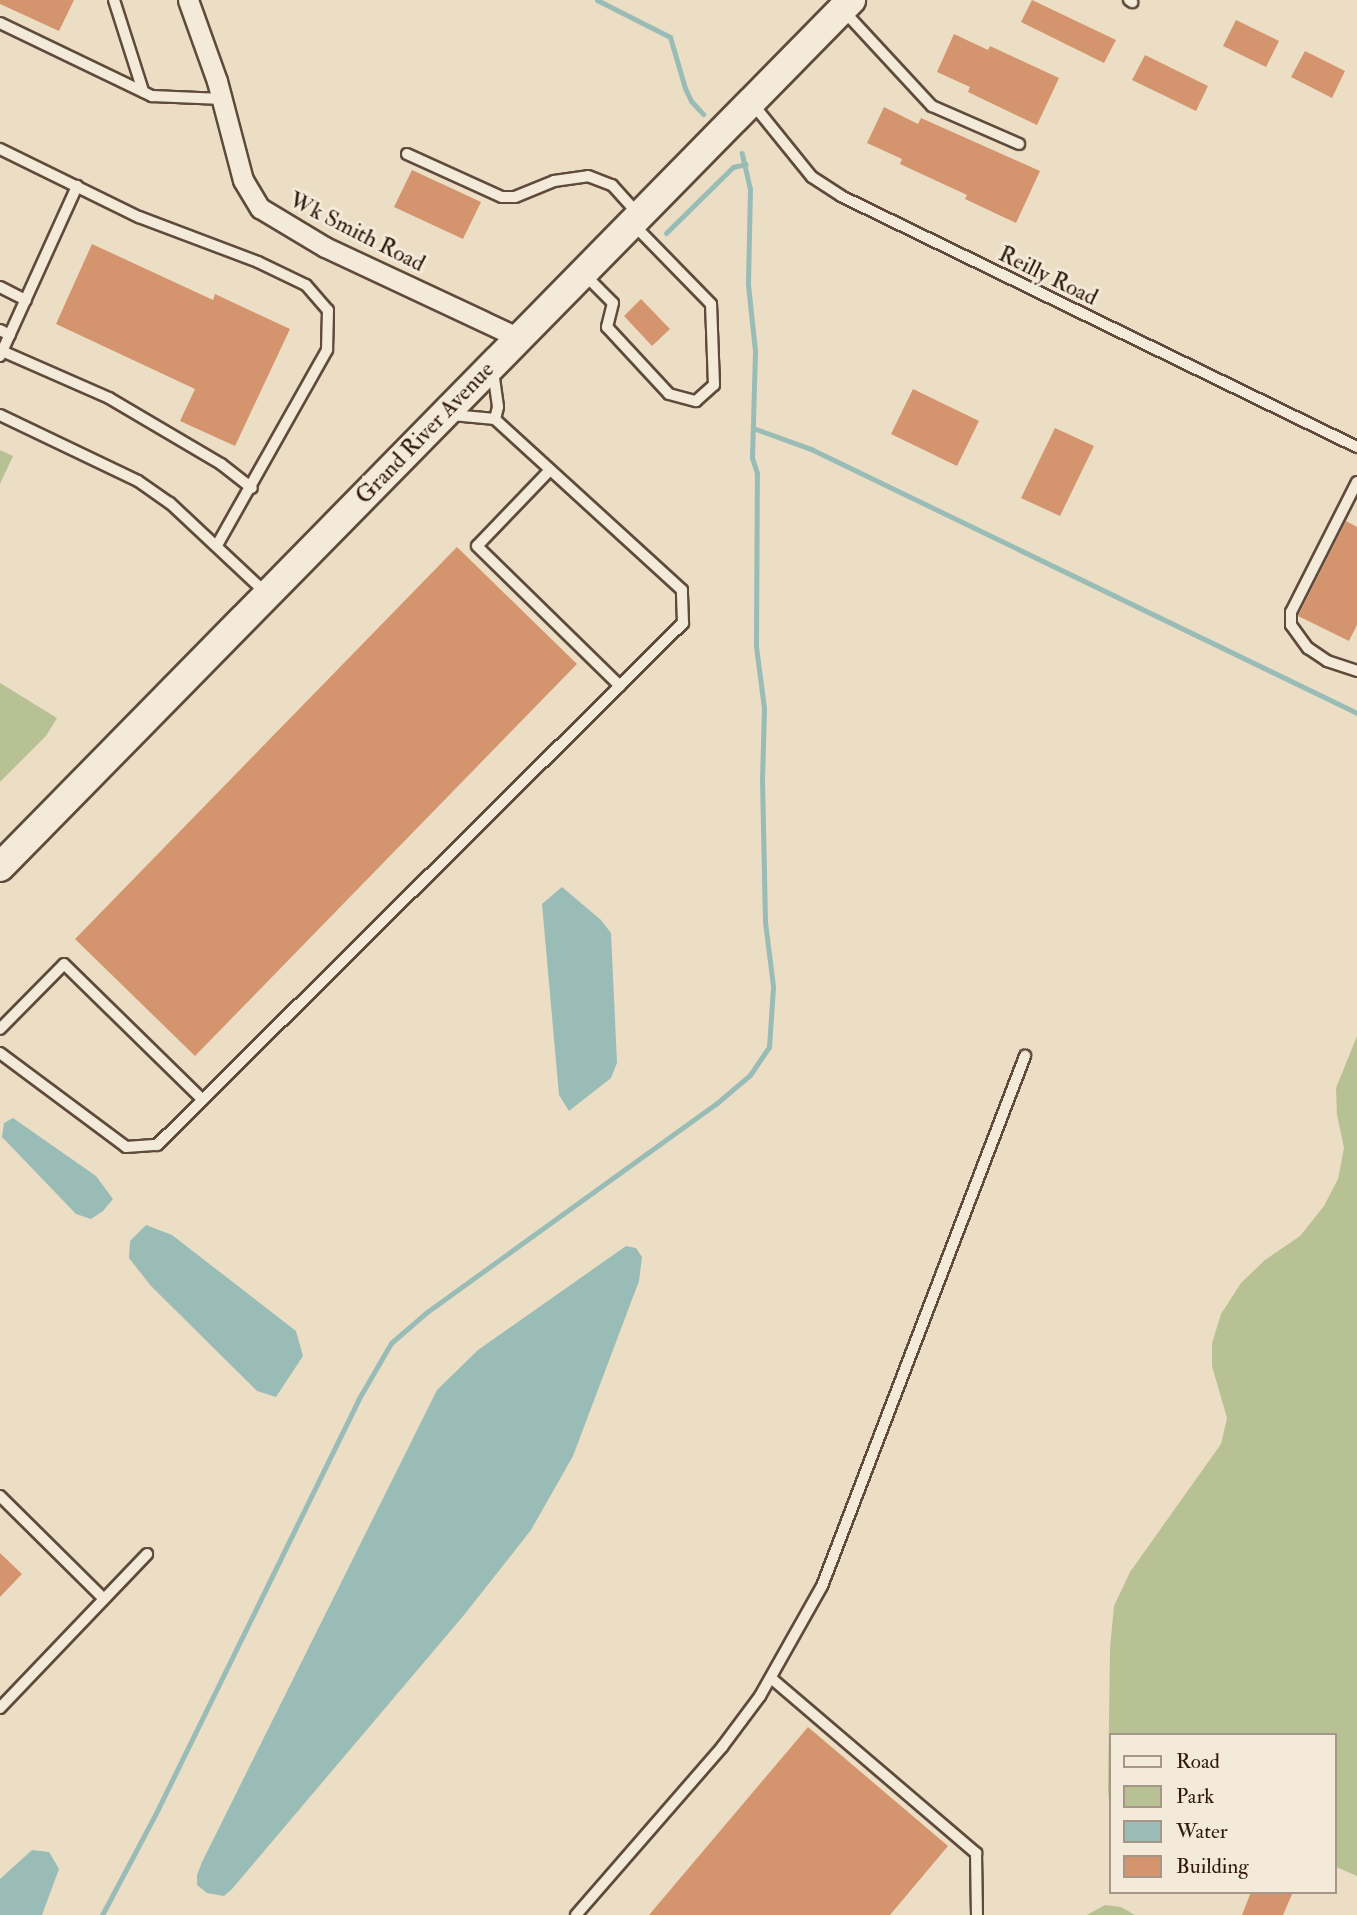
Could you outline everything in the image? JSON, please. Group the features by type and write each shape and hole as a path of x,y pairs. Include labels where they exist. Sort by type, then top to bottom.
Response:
{"main road":[{"name":"Grand River Avenue","path":"0,867 492,363 847,5"}],"street":[{"name":"Wk Smith Road","path":"188,0 222,99 243,180 260,208 325,247 519,338"}],"lane":[{"path":"114,0 143,91"},
{"path":"847,5 932,106 1019,144"},
{"path":"0,23 152,96 222,99"},
{"name":"Reilly Road","path":"752,103 812,177 841,196 1357,446"},
{"path":"0,149 139,216 258,262 306,285 328,310 327,350 252,488 217,545"},
{"path":"407,154 502,197 515,197 554,181 588,177 612,185 636,220 711,304 714,385 696,401 669,394 607,327 614,303 583,273"},
{"path":"77,186 26,300 5,332 1,354 109,398 221,464 252,488"},
{"path":"0,287 26,300"},
{"path":"492,363 498,407 495,419"},
{"path":"0,415 138,481 170,503 267,594"},
{"path":"0,1053 126,1147 157,1145 683,623 682,590 495,419 443,415"},
{"path":"550,470 477,546 620,686"},
{"path":"1357,482 1291,612 1291,625 1308,648 1327,661 1357,671"},
{"path":"0,1029 64,964 203,1100"},
{"path":"576,1915 722,1747 771,1678 822,1586 846,1531 990,1141 1025,1056"},
{"path":"0,1496 104,1599"},
{"path":"0,1708 147,1554"},
{"path":"771,1678 976,1853 978,1915"}],"green space":[{"path":"0,450 13,456 0,484"},
{"path":"0,683 57,718 46,736 0,782"},
{"path":"1357,1036 1357,1876 1336,1867 1336,1733 1109,1733 1110,1648 1114,1606 1130,1572 1221,1444 1227,1418 1212,1366 1212,1343 1221,1314 1241,1283 1265,1260 1300,1236 1324,1206 1338,1179 1344,1148 1337,1115 1336,1088"},
{"path":"1105,1905 1121,1907 1135,1915 1087,1915"}],"water":[{"path":"562,887 601,920 611,933 617,1063 611,1078 569,1111 559,1095 542,904"},
{"path":"13,1118 96,1176 113,1199 103,1211 91,1219 76,1214 2,1137 4,1123"},
{"path":"146,1225 172,1235 296,1331 303,1356 276,1397 257,1391 151,1286 129,1258 130,1241"},
{"path":"626,1246 636,1248 642,1257 639,1281 573,1456 531,1530 464,1615 232,1889 224,1896 207,1893 197,1885 197,1875 202,1862 437,1390 478,1350"},
{"path":"32,1850 49,1852 59,1869 42,1915 0,1915 0,1879"}],"building":[{"path":"0,0 74,0 59,31 0,4"},
{"path":"1032,0 1116,40 1104,63 1021,22"},
{"path":"1236,20 1279,41 1266,67 1223,46"},
{"path":"954,34 988,50 990,46 1059,78 1037,125 968,92 970,87 937,72"},
{"path":"1305,51 1345,71 1332,98 1291,77"},
{"path":"1145,55 1208,86 1196,111 1132,80"},
{"path":"884,107 918,124 921,118 1040,171 1016,223 965,199 967,195 900,164 902,159 867,143"},
{"path":"412,170 481,202 463,239 394,207"},
{"path":"92,244 213,300 215,294 290,329 235,446 180,421 195,389 56,324"},
{"path":"641,299 670,329 652,346 624,316"},
{"path":"913,389 979,421 957,466 891,434"},
{"path":"1055,428 1094,446 1060,516 1021,498"},
{"path":"1346,521 1357,527 1357,625 1349,641 1298,616"},
{"path":"457,547 577,664 195,1056 75,939"},
{"path":"0,1553 22,1574 0,1597"},
{"path":"808,1727 948,1846 890,1915 649,1915"},
{"path":"1250,1894 1292,1894 1283,1915 1242,1915"}],"waterway":[{"path":"597,0 670,37 685,88 691,101 703,114"},
{"path":"102,1915 156,1813 358,1400 391,1343 427,1312 717,1103 750,1075 769,1047 773,986 765,922 762,780 764,708 756,646 757,473 752,458 755,351 748,284 750,189 742,153"},
{"path":"666,233 733,167 746,164"},
{"path":"753,428 811,449 1357,713"}]}
